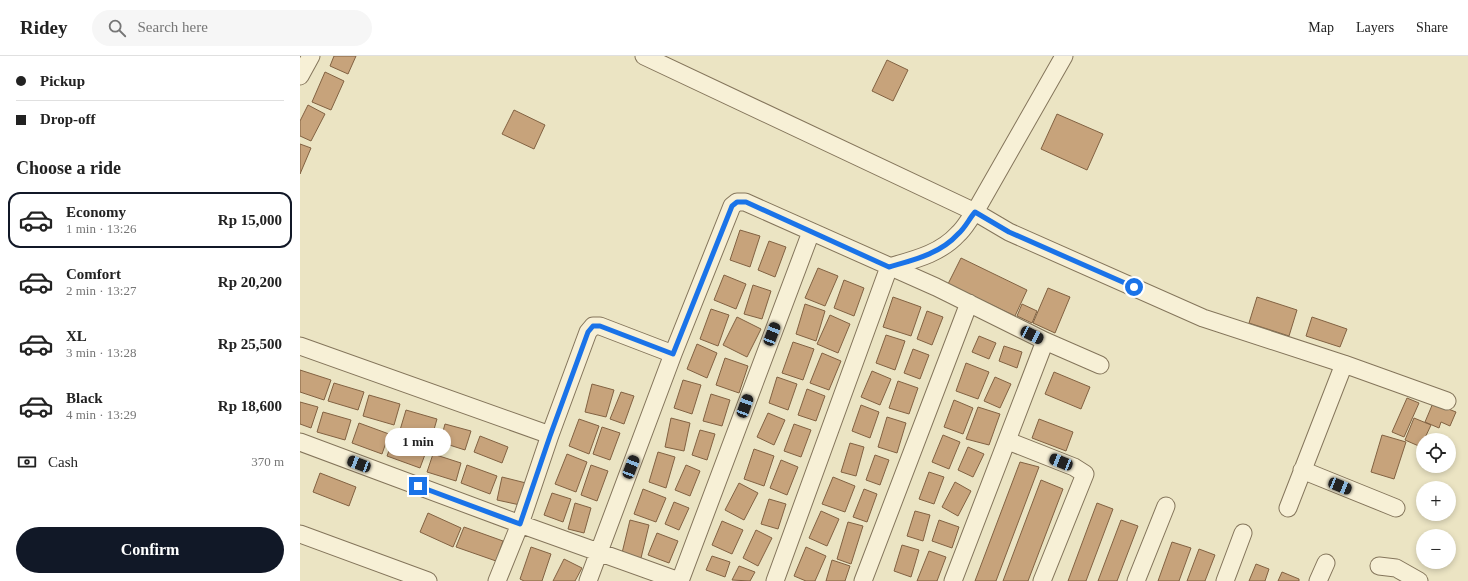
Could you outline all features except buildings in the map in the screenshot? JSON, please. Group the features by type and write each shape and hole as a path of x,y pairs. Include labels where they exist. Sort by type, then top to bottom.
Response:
{"street":[{"path":"300,76 311,56"},
{"path":"644,56 975,212 1009,232 1203,318 1344,364 1447,401"},
{"path":"889,267 919,258 943,248 959,234 975,212 1064,56"},
{"path":"588,581 673,354 732,206 737,202 746,202 969,303 1045,341 1100,365"},
{"path":"300,442 520,524 679,581 811,232"},
{"path":"775,581 889,267"},
{"path":"863,581 969,303"},
{"path":"497,581 520,524 588,332 593,326 600,326 673,354"},
{"path":"953,581 1008,441 1045,341"},
{"path":"300,346 550,436"},
{"path":"1288,508 1344,364"},
{"path":"1008,441 1074,467 1085,474 1042,581"},
{"path":"1302,470 1396,508"},
{"path":"1136,581 1166,506"},
{"path":"1225,581 1242,533"},
{"path":"300,534 428,581"},
{"path":"1318,581 1326,563"},
{"path":"1379,566 1396,568 1419,581"}],"route":[{"path":"418,486 520,524 588,332 593,326 600,326 673,354 732,206 737,202 746,202 889,267 919,258 943,248 959,234 975,212 1009,232 1134,287"}]}
